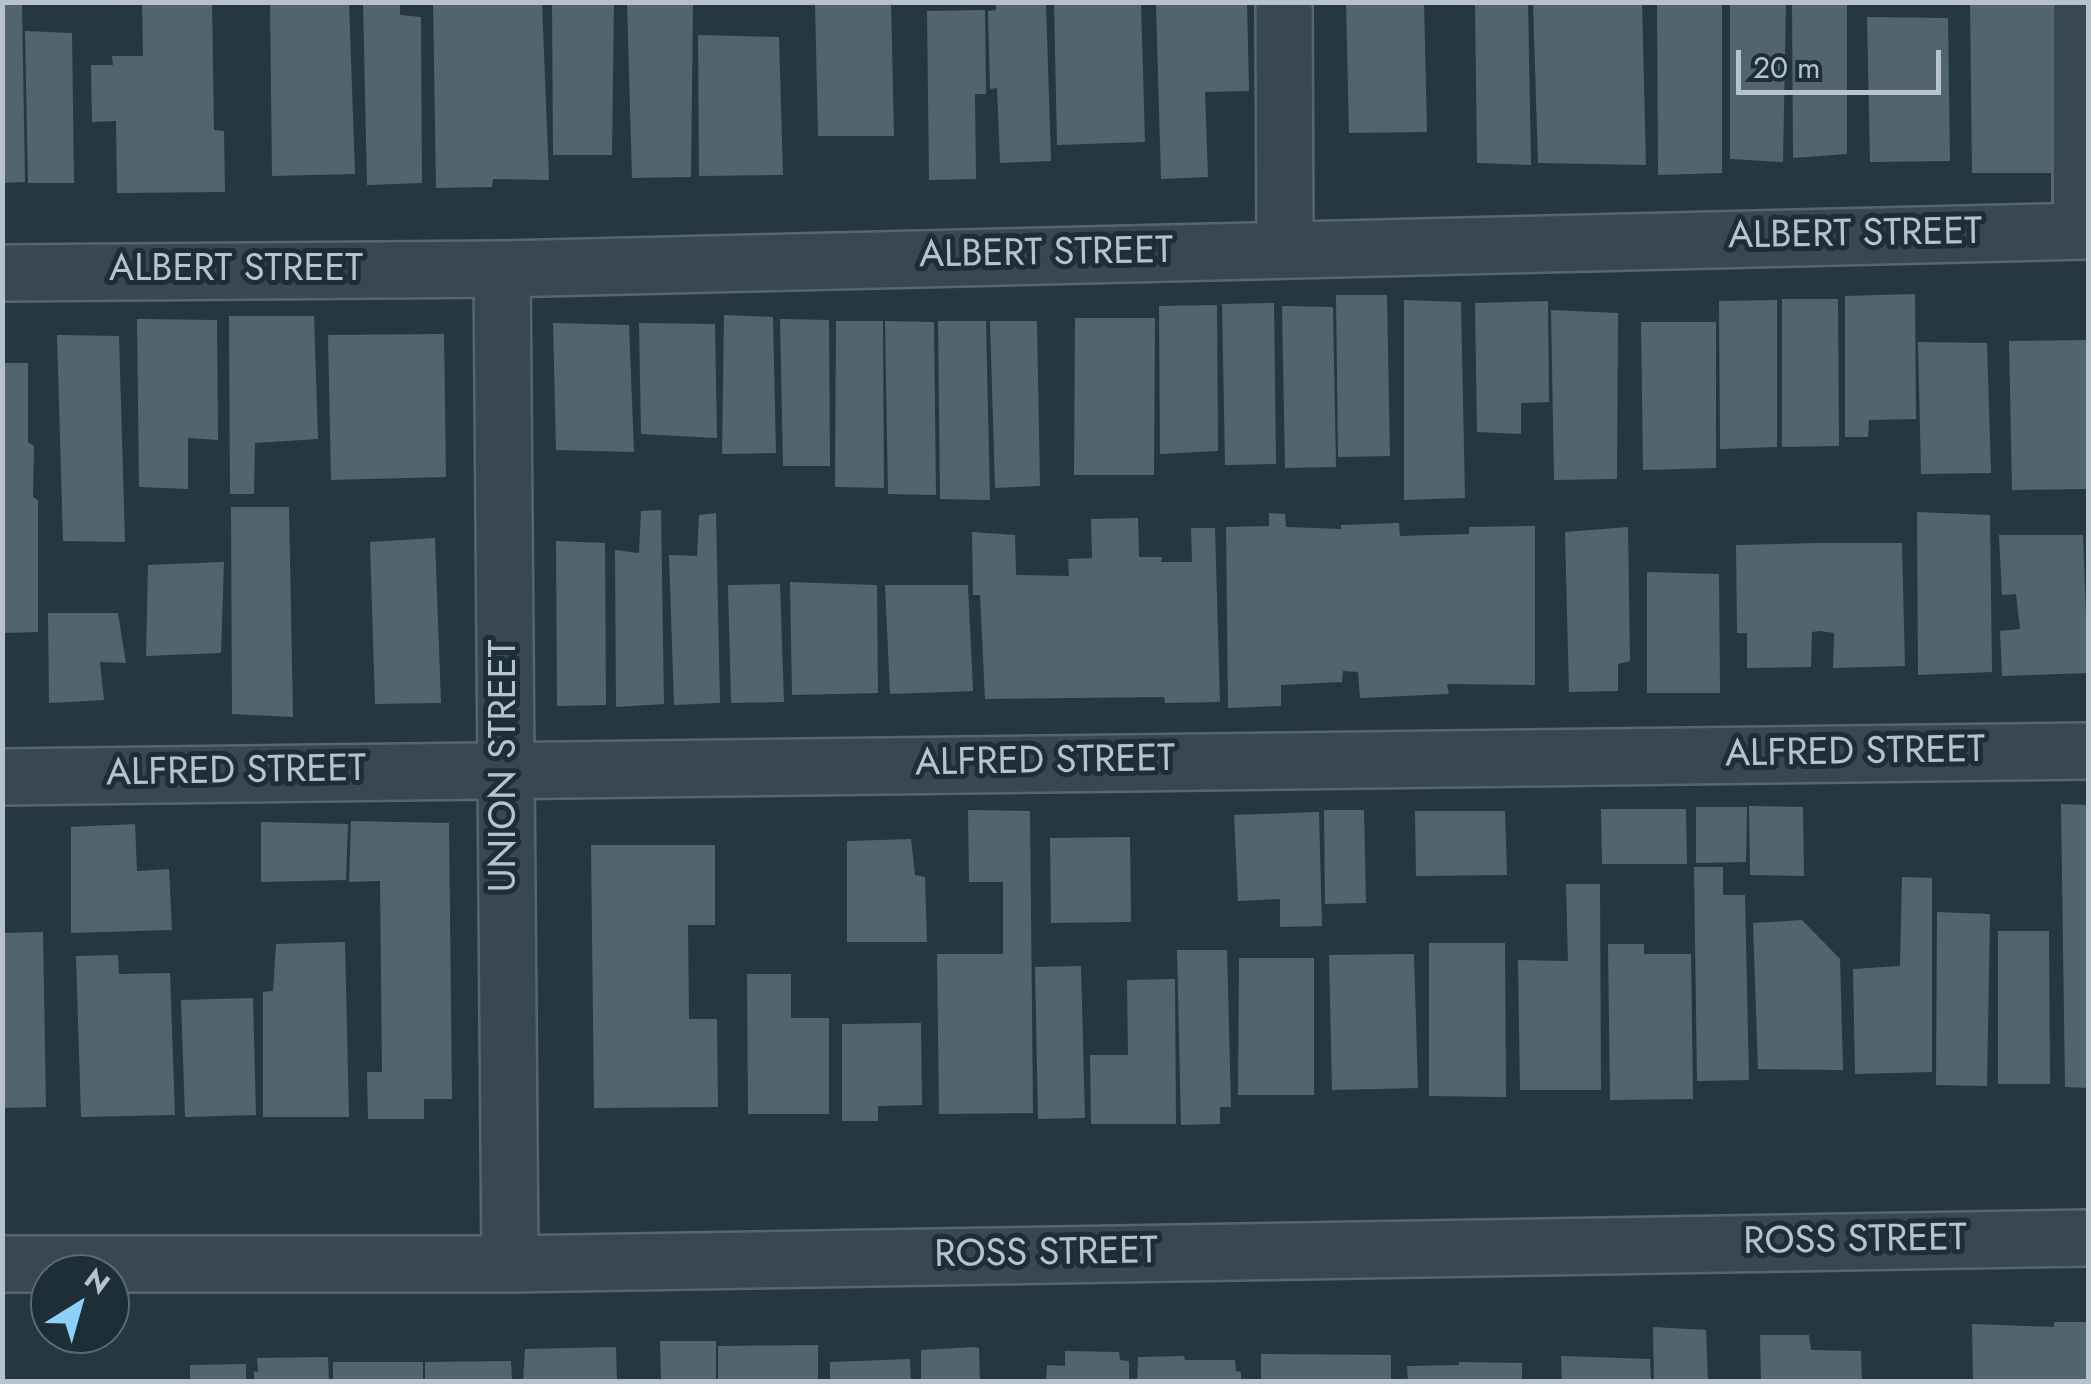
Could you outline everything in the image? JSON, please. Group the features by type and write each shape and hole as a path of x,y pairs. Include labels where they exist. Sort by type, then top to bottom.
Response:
{"street":[{"path":"1284,2 1285,249"},
{"name":"ALBERT STREET","path":"2,273 502,269 2079,231"},
{"name":"UNION STREET","path":"502,269 510,1264"},
{"name":"ALFRED STREET","path":"2,777 2088,752"},
{"name":"ROSS STREET","path":"2,1264 510,1264 2088,1238"}],"lane":[{"path":"2070,2 2079,231"}],"building":[{"path":"2,2 22,2 25,182 2,183"},
{"path":"142,2 212,2 214,130 224,131 225,192 117,193 116,121 92,122 91,65 113,65 112,56 143,56"},
{"path":"270,2 349,2 355,174 272,176"},
{"path":"363,2 400,2 400,15 421,17 422,183 367,185"},
{"path":"433,2 542,2 549,180 493,179 492,187 436,188"},
{"path":"552,2 614,2 612,155 553,155"},
{"path":"627,2 693,2 691,177 632,178"},
{"path":"815,2 891,2 894,136 818,136"},
{"path":"1046,2 1051,161 1000,163 997,88 990,89 988,11 996,10 996,3"},
{"path":"1054,2 1141,2 1145,142 1057,145"},
{"path":"1247,2 1249,91 1205,92 1208,177 1161,179 1156,4"},
{"path":"1346,2 1424,2 1427,132 1349,133"},
{"path":"1475,2 1528,2 1531,165 1477,163"},
{"path":"1533,2 1642,2 1646,165 1538,163"},
{"path":"1657,2 1722,2 1722,173 1658,175"},
{"path":"1730,2 1786,2 1783,162 1730,159"},
{"path":"1792,2 1847,2 1847,154 1793,158"},
{"path":"1970,2 2055,2 2057,173 1972,173"},
{"path":"985,10 986,94 975,94 976,179 929,180 927,11"},
{"path":"1867,17 1948,18 1950,161 1870,162"},
{"path":"25,31 72,33 74,183 28,183"},
{"path":"698,35 779,37 783,175 699,176"},
{"path":"1915,294 1916,419 1869,420 1868,437 1845,437 1845,296"},
{"path":"1336,295 1387,295 1390,456 1338,457"},
{"path":"1782,299 1838,299 1839,446 1782,447"},
{"path":"1404,300 1461,302 1465,498 1404,500"},
{"path":"1777,300 1777,447 1720,449 1719,301"},
{"path":"1548,301 1549,402 1521,403 1521,434 1477,432 1475,303"},
{"path":"1274,303 1276,464 1225,465 1222,304"},
{"path":"1217,305 1218,451 1160,454 1159,306"},
{"path":"1282,306 1333,307 1336,467 1285,468"},
{"path":"1551,310 1618,313 1617,479 1554,480"},
{"path":"724,315 773,317 776,453 722,454"},
{"path":"229,316 314,316 318,439 255,443 254,494 230,494"},
{"path":"1075,318 1155,318 1154,475 1074,475"},
{"path":"137,319 217,320 218,440 188,438 188,489 139,487"},
{"path":"780,319 829,320 830,466 783,466"},
{"path":"836,321 883,321 884,488 835,487"},
{"path":"885,321 934,322 936,495 888,494"},
{"path":"938,321 986,321 990,500 940,499"},
{"path":"990,321 1037,321 1040,486 995,488"},
{"path":"1641,322 1716,322 1716,468 1643,470"},
{"path":"553,323 629,325 634,452 556,450"},
{"path":"639,323 715,324 717,438 641,434"},
{"path":"444,334 446,477 331,480 328,335"},
{"path":"57,335 119,336 125,542 63,541"},
{"path":"2087,340 2088,489 2012,490 2009,341"},
{"path":"1918,342 1987,343 1991,473 1921,474"},
{"path":"2,363 28,363 28,442 34,446 33,497 38,500 38,632 2,633"},
{"path":"231,507 289,507 293,717 232,714"},
{"path":"661,510 664,704 616,707 615,550 639,553 641,511"},
{"path":"1917,512 1990,515 1992,672 1918,675"},
{"path":"716,513 720,703 674,705 669,555 697,556 699,515"},
{"path":"1269,513 1285,514 1286,527 1341,529 1341,525 1399,523 1400,536 1469,534 1469,527 1535,526 1535,685 1447,684 1449,694 1360,698 1358,672 1343,671 1342,682 1281,685 1281,706 1228,708 1226,527 1269,526"},
{"path":"1138,518 1139,557 1162,557 1161,562 1192,562 1191,528 1215,528 1220,702 1165,703 1164,697 985,699 980,595 973,595 972,532 1015,535 1016,575 1069,576 1068,559 1092,558 1091,519"},
{"path":"1628,527 1630,661 1618,664 1618,691 1569,692 1565,532"},
{"path":"1999,535 2083,535 2088,673 2002,676 2000,631 2020,629 2016,594 2002,595"},
{"path":"435,538 441,703 375,704 370,542"},
{"path":"556,541 605,543 606,705 557,706"},
{"path":"1902,543 1905,666 1833,668 1834,633 1820,631 1812,632 1811,667 1747,668 1747,633 1737,633 1736,545"},
{"path":"224,562 221,653 146,656 148,565"},
{"path":"1647,572 1719,574 1720,693 1647,693"},
{"path":"790,582 877,585 878,693 792,695"},
{"path":"780,584 784,702 731,703 728,585"},
{"path":"885,585 968,585 973,691 890,694"},
{"path":"48,613 118,613 126,663 100,662 104,700 49,703"},
{"path":"2061,804 2088,805 2088,1088 2065,1087"},
{"path":"1749,806 1803,807 1804,876 1750,875"},
{"path":"1696,807 1747,807 1746,862 1696,863"},
{"path":"1601,809 1686,809 1687,864 1602,864"},
{"path":"968,810 1030,811 1033,1113 939,1114 937,954 1003,954 1003,882 969,882"},
{"path":"1324,810 1364,810 1366,903 1325,904"},
{"path":"1415,811 1505,811 1507,875 1416,876"},
{"path":"1319,812 1322,926 1280,927 1280,899 1238,901 1234,815"},
{"path":"351,821 449,823 452,1099 424,1099 424,1119 368,1119 367,1072 382,1072 380,881 349,882"},
{"path":"261,822 348,824 346,880 261,882"},
{"path":"135,824 137,871 169,869 172,930 71,933 71,827"},
{"path":"1130,837 1131,922 1051,923 1050,838"},
{"path":"911,839 915,875 925,877 927,942 847,942 847,841"},
{"path":"591,845 715,845 715,925 688,925 689,1019 717,1019 718,1107 594,1108"},
{"path":"1694,867 1723,867 1723,895 1745,895 1749,1080 1697,1081"},
{"path":"1902,877 1932,878 1932,1072 1855,1074 1853,969 1900,966"},
{"path":"1566,884 1600,884 1601,1090 1520,1090 1518,960 1568,961"},
{"path":"1937,912 1990,914 1987,1086 1936,1085"},
{"path":"1802,920 1840,959 1843,1070 1758,1069 1753,923"},
{"path":"1998,931 2049,931 2050,1084 1998,1084"},
{"path":"43,932 46,1107 2,1108 2,933"},
{"path":"345,942 349,1117 263,1117 263,992 273,991 276,944"},
{"path":"1429,943 1505,943 1506,1097 1429,1096"},
{"path":"1608,944 1644,944 1644,954 1691,954 1693,1099 1610,1100"},
{"path":"1177,950 1227,950 1231,1107 1220,1107 1220,1124 1181,1125"},
{"path":"1414,954 1418,1088 1332,1090 1329,955"},
{"path":"118,955 119,974 170,973 175,1115 81,1117 76,956"},
{"path":"1239,958 1314,958 1314,1095 1238,1095"},
{"path":"1081,966 1085,1118 1038,1119 1035,967"},
{"path":"747,974 791,974 791,1018 829,1018 829,1114 748,1114"},
{"path":"1175,979 1176,1124 1091,1124 1090,1055 1128,1055 1127,980"},
{"path":"253,998 256,1115 185,1117 181,1000"},
{"path":"921,1023 922,1105 878,1106 878,1121 842,1121 842,1024"},
{"path":"2054,1322 2088,1322 2088,1382 1973,1382 1972,1324 2054,1327"},
{"path":"1653,1327 1706,1330 1708,1382 1654,1382"},
{"path":"1760,1335 1809,1335 1811,1350 1861,1351 1862,1382 1761,1382"},
{"path":"660,1341 716,1341 716,1382 661,1382"},
{"path":"818,1345 818,1382 718,1382 718,1346"},
{"path":"616,1347 617,1382 523,1382 525,1349"},
{"path":"979,1348 980,1382 921,1382 921,1350"},
{"path":"1065,1351 1119,1352 1120,1360 1129,1361 1129,1382 1046,1382 1047,1365 1065,1366"},
{"path":"1261,1354 1391,1355 1391,1382 1261,1382"},
{"path":"1184,1356 1185,1360 1235,1360 1241,1382 1137,1382 1138,1357"},
{"path":"1561,1356 1650,1359 1651,1382 1562,1382"},
{"path":"328,1357 329,1382 254,1382 257,1358"},
{"path":"910,1359 911,1382 830,1382 830,1362"},
{"path":"511,1361 512,1382 425,1382 425,1362"},
{"path":"333,1362 423,1362 423,1382 333,1382"},
{"path":"1522,1363 1522,1382 1408,1382 1407,1366"},
{"path":"246,1364 246,1382 190,1382 190,1365"}]}
